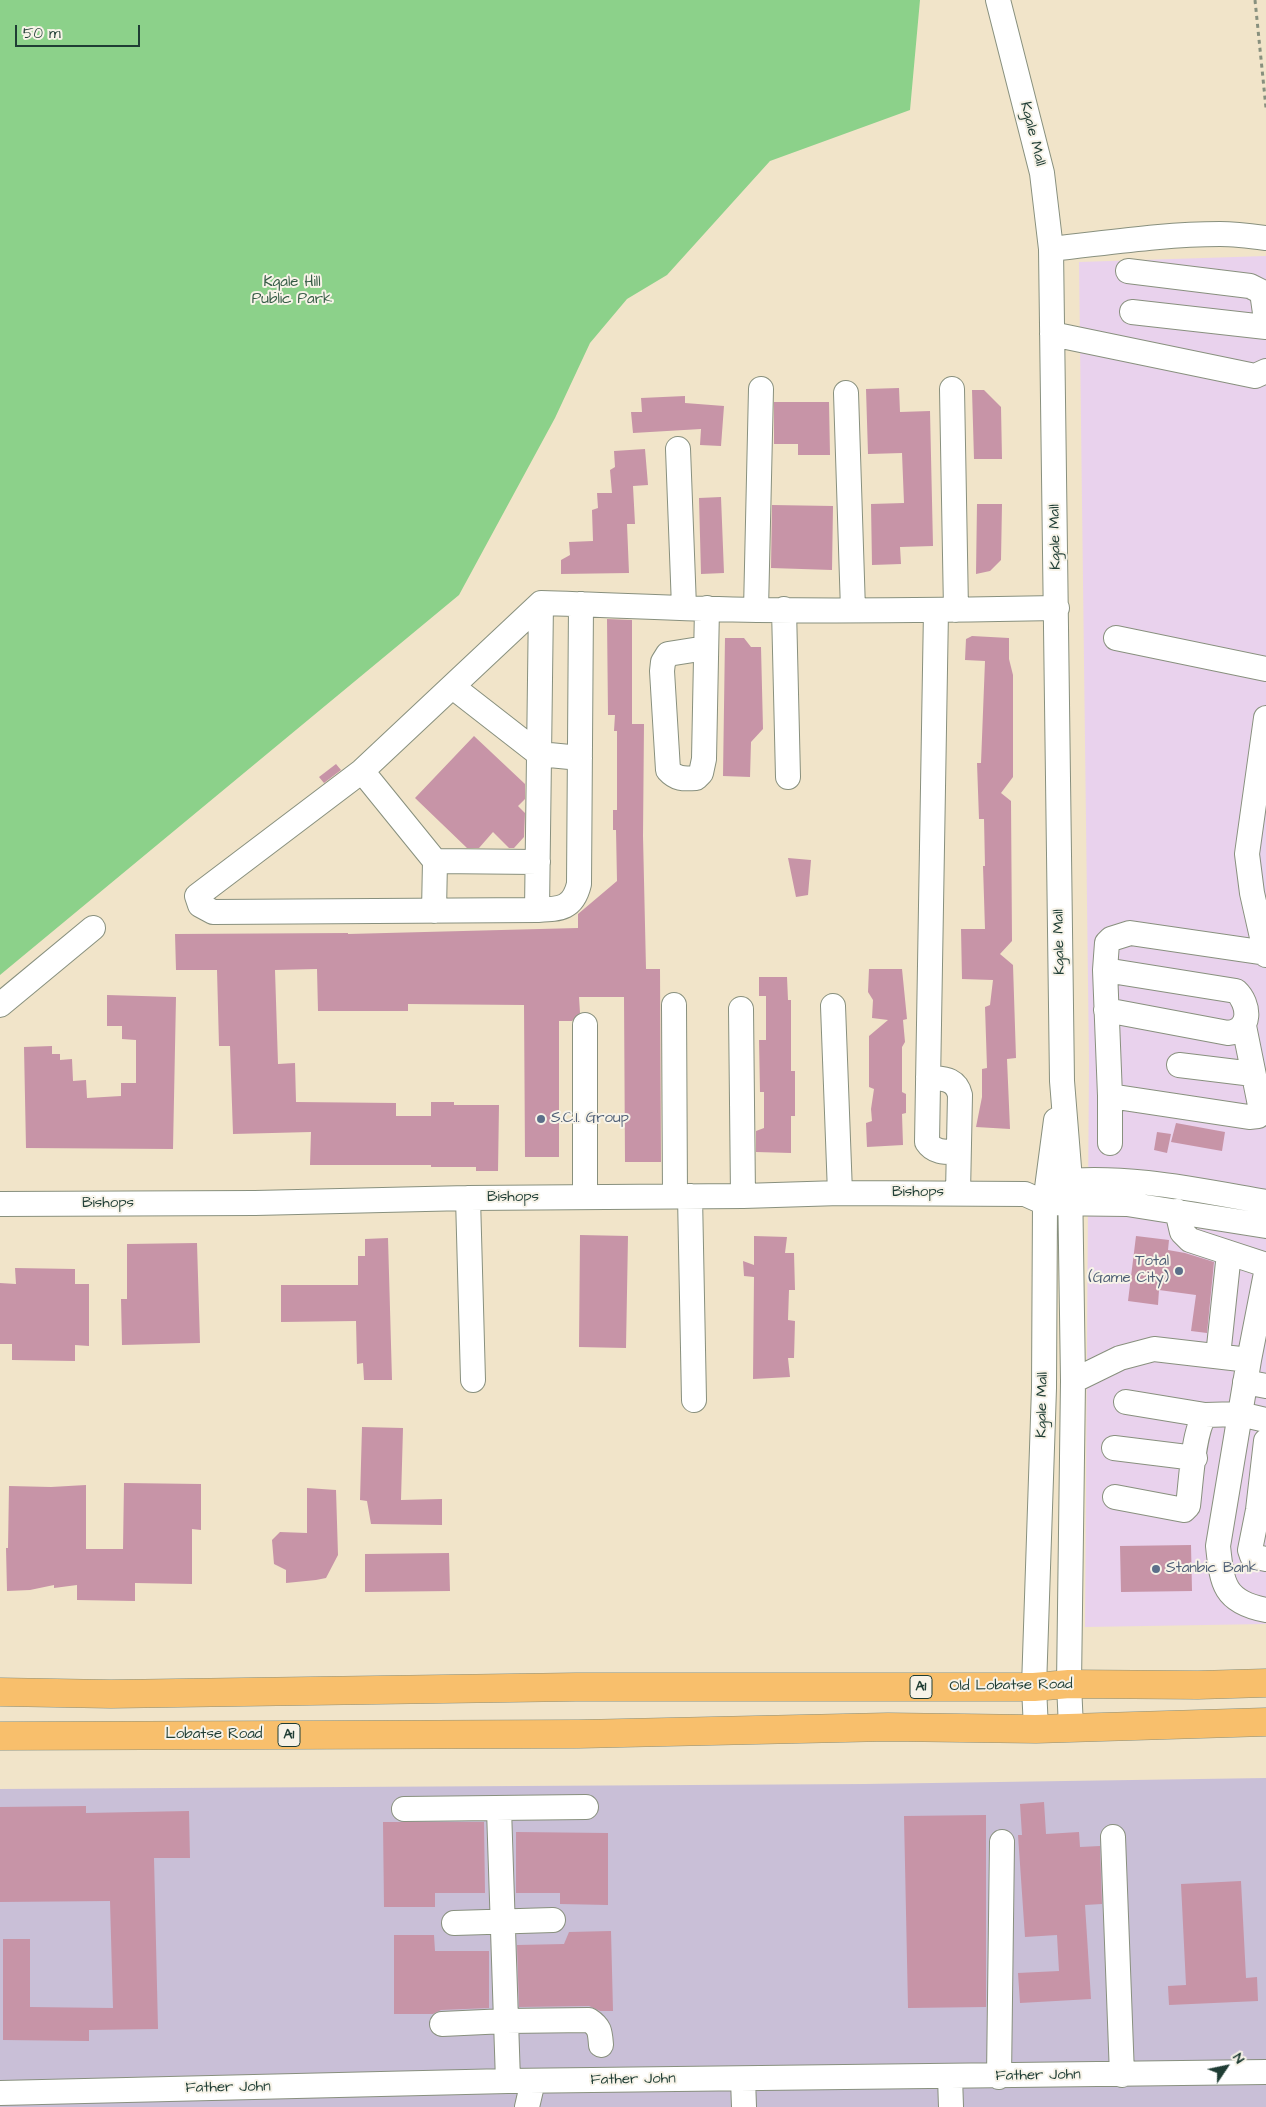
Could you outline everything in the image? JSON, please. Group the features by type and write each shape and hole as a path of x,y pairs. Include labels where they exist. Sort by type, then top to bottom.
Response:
{"highway":[{"name":"Old Lobatse Road","path":"0,1692 111,1694 576,1687 1034,1687 1069,1684 1198,1685 1266,1683"},
{"name":"A1","path":"1036,1730 1266,1722"},
{"name":"Lobatse Road","path":"0,1736 579,1734 888,1727 1036,1730"}],"street":[{"name":"Kgale Mall","path":"998,0 1042,173 1051,249 1062,1081 1071,1204 1073,1381 1069,1684 1071,1728"},
{"path":"1051,249 1129,240 1221,234 1266,238"},
{"path":"1128,271 1250,286 1262,292 1266,320"},
{"path":"1132,312 1266,327"},
{"path":"1052,334 1255,376 1266,371"},
{"path":"952,388 927,1142 931,1148 940,1152 958,1152"},
{"path":"756,610 762,389"},
{"path":"846,393 853,610"},
{"path":"678,449 695,607 706,648 701,773 696,778 680,779 673,776 668,770 663,662 668,654 706,648"},
{"path":"581,604 578,884 576,898 566,906 553,910 213,912 200,905 197,896 362,771 541,603 581,604 695,607 756,610 1057,608"},
{"path":"537,910 541,603"},
{"path":"784,610 788,776"},
{"path":"1116,638 1266,669"},
{"path":"453,687 539,754 580,758"},
{"path":"1110,1143 1105,970 1107,943 1111,939 1130,933 1266,953 1252,893 1248,854 1266,718"},
{"path":"362,771 435,861 434,911"},
{"path":"435,861 538,862"},
{"path":"0,1005 92,928"},
{"path":"1105,970 1236,991 1243,1000 1246,1021 1237,1033 1228,1033 1106,1010"},
{"path":"674,1004 694,1400"},
{"path":"833,1006 840,1193"},
{"path":"741,1009 743,1196"},
{"path":"585,1025 586,1197"},
{"path":"1110,1096 1249,1117 1258,1116 1261,1110 1244,1026"},
{"path":"1180,1065 1254,1074"},
{"path":"928,1077 952,1081 958,1088 960,1095 958,1193"},
{"name":"Kgale Mall","path":"1036,1730 1034,1687 1044,1388 1039,1193 1062,1081"},
{"path":"1039,1193 1070,1180 1125,1181 1187,1188 1266,1202"},
{"name":"Bishops","path":"0,1204 255,1203 840,1193 1039,1193"},
{"path":"1039,1193 1071,1204 1127,1204 1266,1226"},
{"path":"468,1198 473,1380"},
{"path":"1177,1211 1182,1232 1190,1240 1266,1265"},
{"path":"1218,1356 1229,1253"},
{"path":"1265,1288 1260,1336 1253,1376 1240,1414 1218,1546 1221,1577 1231,1594 1248,1606 1266,1610"},
{"path":"1073,1381 1120,1358 1154,1349 1218,1356 1253,1376"},
{"path":"1126,1402 1205,1415 1240,1414 1266,1420"},
{"path":"1116,1497 1184,1510 1188,1506 1197,1434 1205,1415"},
{"path":"1266,1441 1262,1511 1250,1550 1252,1556 1266,1559"},
{"path":"1114,1448 1195,1458"},
{"path":"404,1808 499,1809 586,1807"},
{"path":"499,1809 508,2081"},
{"path":"1113,1837 1122,2075"},
{"path":"1000,2077 1002,1842"},
{"path":"454,1923 553,1920"},
{"path":"442,2024 589,2020 597,2025 600,2031 601,2045"},
{"name":"Father John","path":"0,2093 508,2081 1000,2077 1266,2072"},
{"path":"950,2077 951,2107"},
{"path":"744,2080 744,2107"},
{"path":"528,2107 533,2081"}],"path":[{"path":"1254,0 1266,108"}],"shaded area":[{"path":"1266,256 1266,1624 1085,1627 1089,1062 1079,262"},
{"path":"1266,1778 1266,2107 0,2107 0,1789 865,1784"}],"green space":[{"name":"Kgale Hill Public Park","path":"0,0 920,0 910,110 770,161 667,275 627,299 590,343 555,418 459,595 0,975"}],"building":[{"path":"899,388 900,412 930,411 933,546 900,547 901,564 872,565 871,504 904,503 902,453 868,454 866,389"},
{"path":"972,390 984,390 1001,407 1002,459 974,459"},
{"path":"685,396 685,403 724,406 721,446 700,445 701,429 633,433 631,412 642,412 641,398"},
{"path":"774,402 829,402 830,455 798,455 798,444 774,444"},
{"path":"645,449 648,485 633,486 635,524 627,524 629,573 561,574 561,560 570,555 569,542 593,541 592,510 598,508 597,493 612,493 610,470 615,467 614,451"},
{"path":"721,497 724,573 701,574 699,498"},
{"path":"977,504 1002,504 1001,560 990,571 976,574"},
{"path":"772,505 833,506 832,570 771,568"},
{"path":"607,619 632,620 632,724 644,724 643,836 646,969 660,969 661,1162 625,1162 624,997 579,997 580,1013 572,1021 559,1021 559,1157 525,1157 524,1005 408,1004 408,1011 318,1011 317,969 275,970 278,1064 295,1063 296,1102 396,1103 396,1116 431,1116 431,1102 454,1102 454,1105 499,1105 498,1171 476,1171 476,1167 431,1167 431,1165 310,1165 311,1132 233,1134 230,1046 219,1046 217,970 176,970 175,934 348,934 578,928 578,914 617,881 616,830 613,830 613,810 617,810 617,731 614,731 615,715 608,715"},
{"path":"972,636 1009,638 1009,659 1013,675 1013,777 1001,793 1011,801 1012,941 1000,954 1013,965 1016,1058 1007,1059 1010,1129 976,1127 982,1097 982,1069 987,1068 985,1007 990,1005 993,980 962,979 961,929 985,929 984,819 979,819 977,763 981,763 985,661 965,660 966,639"},
{"path":"725,638 744,638 751,647 761,647 763,729 751,742 750,777 723,776"},
{"path":"474,736 525,784 525,799 518,806 525,813 524,837 514,848 509,848 493,832 479,848 467,848 415,798"},
{"path":"336,764 341,770 324,783 319,777"},
{"path":"788,858 811,860 808,895 796,897"},
{"path":"869,969 902,969 907,1019 903,1020 905,1042 902,1047 902,1092 906,1094 906,1113 902,1114 903,1145 867,1147 866,1123 872,1121 871,1109 874,1089 869,1087 869,1036 888,1020 872,1018 873,1000 868,992"},
{"path":"759,977 787,977 788,1000 791,1000 791,1071 795,1071 795,1116 791,1116 791,1153 756,1152 756,1131 764,1128 764,1092 760,1092 759,1040 766,1040 766,996 759,996"},
{"path":"107,995 176,997 173,1149 26,1148 24,1047 52,1046 52,1054 60,1054 60,1060 72,1059 73,1081 86,1080 87,1098 121,1096 121,1083 136,1083 136,1040 122,1039 122,1026 107,1026"},
{"path":"1176,1123 1225,1132 1222,1151 1171,1142"},
{"path":"1157,1132 1171,1134 1167,1153 1154,1150"},
{"path":"580,1235 628,1236 626,1348 579,1347"},
{"path":"754,1236 787,1237 785,1253 794,1253 795,1290 789,1290 788,1320 795,1321 794,1358 788,1358 790,1377 753,1379 754,1277 744,1276 743,1261 754,1265"},
{"path":"1136,1236 1169,1240 1168,1250 1214,1262 1207,1333 1191,1331 1196,1295 1159,1290 1158,1305 1128,1301"},
{"path":"388,1238 392,1380 364,1380 363,1363 357,1364 356,1321 281,1322 281,1285 358,1285 358,1256 365,1256 365,1239"},
{"path":"197,1243 200,1343 122,1345 121,1299 127,1299 127,1244"},
{"path":"15,1268 75,1269 75,1284 89,1284 89,1346 75,1345 75,1361 12,1360 12,1344 0,1344 0,1283 16,1284"},
{"path":"362,1427 403,1428 401,1500 442,1499 442,1525 371,1524 367,1501 360,1500"},
{"path":"124,1483 201,1484 201,1530 192,1529 192,1584 135,1583 135,1601 77,1600 77,1585 54,1588 54,1585 30,1590 7,1591 6,1548 8,1548 9,1486 51,1487 86,1485 86,1549 123,1549"},
{"path":"307,1488 336,1490 338,1555 326,1578 286,1583 286,1570 274,1564 272,1540 280,1532 307,1533"},
{"name":"Stanbic Bank","path":"1191,1545 1192,1591 1121,1592 1120,1546"},
{"path":"449,1553 450,1591 365,1592 365,1554"},
{"path":"1044,1802 1046,1834 1079,1832 1080,1847 1100,1846 1102,1904 1085,1905 1091,1999 1020,2003 1018,1973 1059,1971 1057,1935 1025,1937 1018,1835 1022,1835 1020,1804"},
{"path":"86,1806 86,1813 189,1811 190,1858 154,1858 158,2029 89,2030 89,2041 3,2040 3,1939 30,1939 30,2007 113,2008 110,1901 0,1902 0,1807"},
{"path":"986,1815 986,2007 908,2008 904,1816"},
{"path":"383,1822 484,1822 485,1893 435,1893 435,1907 384,1907"},
{"path":"516,1832 608,1833 608,1905 560,1904 560,1893 516,1893"},
{"path":"1241,1881 1246,1978 1257,1977 1258,2001 1169,2005 1168,1986 1186,1985 1181,1884"},
{"path":"611,1931 613,2011 600,2011 589,2006 519,2007 517,1945 564,1944 569,1932"},
{"path":"394,1935 434,1935 435,1951 489,1951 489,2008 441,2010 433,2014 394,2014"}],"place":[{"name":"S.C.I. Group","path":"541,1119"},
{"name":"Total (Game City)","path":"1179,1271"},
{"name":"Stanbic Bank","path":"1156,1569"}]}
